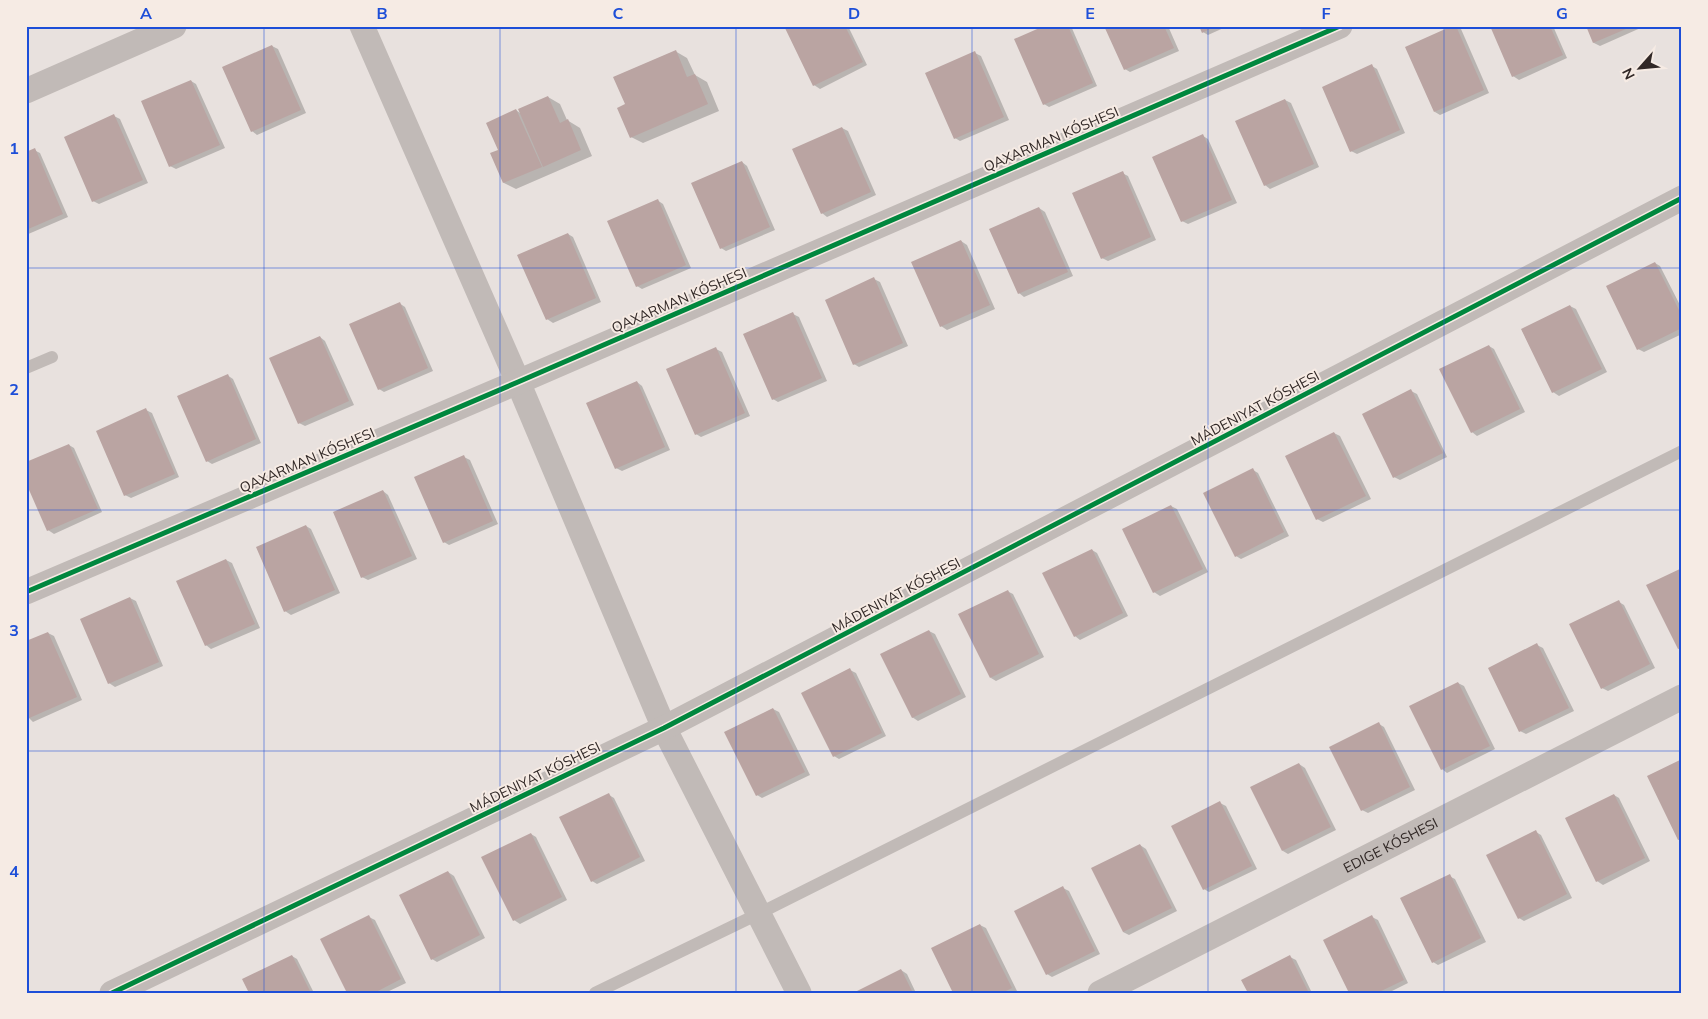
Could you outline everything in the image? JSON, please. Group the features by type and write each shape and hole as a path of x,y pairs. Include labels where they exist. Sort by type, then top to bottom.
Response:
{"street":[{"path":"26,91 174,26"},
{"path":"362,26 518,382 664,728 799,993"},
{"name":"QAXARMAN KÓSHESI","path":"26,592 518,382 1340,26"},
{"name":"MÁDENIYAT KÓSHESI","path":"112,993 664,728 1682,198"},
{"name":"EDIGE KÓSHESI","path":"1100,993 1682,696"}],"lane":[{"path":"26,368 52,357"},
{"path":"595,993 758,914 1682,451"}],"building":[{"path":"784,26 845,26 863,62 813,86"},
{"path":"1044,26 1068,26 1093,83 1043,105 1014,39"},
{"path":"1104,26 1164,26 1174,48 1124,70"},
{"path":"1199,26 1216,26 1202,33"},
{"path":"1452,26 1456,26 1484,90 1434,112 1405,47"},
{"path":"1490,26 1550,26 1563,55 1512,77"},
{"path":"1586,26 1633,26 1593,43"},
{"path":"272,45 301,110 251,132 222,67"},
{"path":"676,50 687,77 695,74 708,104 630,138 617,108 625,104 613,77"},
{"path":"975,51 1004,117 954,139 925,73"},
{"path":"1372,64 1400,130 1350,152 1322,87"},
{"path":"191,80 220,145 169,167 141,101"},
{"path":"548,96 560,123 568,119 581,150 543,167 518,109"},
{"path":"1285,99 1314,164 1264,186 1235,121"},
{"path":"516,109 542,167 503,183 490,153 498,150 486,123"},
{"path":"114,114 143,180 92,202 64,137"},
{"path":"842,127 871,192 821,214 792,149"},
{"path":"1203,134 1232,200 1181,222 1152,157"},
{"path":"35,148 63,214 26,230 26,152"},
{"path":"742,161 770,227 720,249 691,183"},
{"path":"1123,171 1151,237 1101,259 1072,193"},
{"path":"658,199 686,265 636,287 607,221"},
{"path":"1039,207 1068,272 1018,294 989,229"},
{"path":"568,233 596,298 546,320 517,255"},
{"path":"961,240 990,305 940,327 911,262"},
{"path":"1655,262 1682,316 1682,328 1637,350 1606,286"},
{"path":"874,277 903,343 853,365 825,300"},
{"path":"400,302 428,368 378,390 349,324"},
{"path":"1570,305 1602,369 1552,393 1521,329"},
{"path":"793,312 822,378 772,400 743,334"},
{"path":"320,336 349,401 298,424 269,358"},
{"path":"1489,345 1520,409 1471,433 1439,369"},
{"path":"716,347 745,413 695,435 666,369"},
{"path":"228,374 256,439 206,462 177,396"},
{"path":"637,381 665,447 615,469 586,403"},
{"path":"1411,389 1443,453 1393,478 1362,414"},
{"path":"146,408 175,474 124,496 96,431"},
{"path":"1334,432 1366,496 1316,520 1285,456"},
{"path":"69,444 98,509 47,531 26,483 26,462"},
{"path":"464,455 493,521 443,543 414,477"},
{"path":"1253,468 1284,532 1235,557 1203,493"},
{"path":"383,490 412,556 361,578 333,512"},
{"path":"1171,505 1203,569 1153,593 1122,529"},
{"path":"306,525 335,590 284,612 256,547"},
{"path":"1092,549 1123,613 1074,637 1042,573"},
{"path":"226,559 255,624 205,646 176,581"},
{"path":"1682,568 1682,648 1678,649 1646,585"},
{"path":"1008,590 1039,654 990,678 958,614"},
{"path":"130,597 159,662 108,684 80,619"},
{"path":"1619,600 1650,664 1601,689 1569,624"},
{"path":"929,630 961,694 912,718 880,654"},
{"path":"48,632 77,697 27,719 26,641"},
{"path":"1537,643 1569,708 1519,732 1488,668"},
{"path":"850,668 882,733 833,757 801,693"},
{"path":"1458,682 1490,746 1441,770 1409,706"},
{"path":"773,708 805,772 756,796 724,732"},
{"path":"1379,722 1410,787 1361,811 1329,747"},
{"path":"1682,759 1682,839 1678,840 1647,776"},
{"path":"1299,763 1331,827 1282,851 1250,787"},
{"path":"609,793 640,857 591,882 559,817"},
{"path":"1614,794 1645,858 1596,882 1565,818"},
{"path":"1220,801 1252,866 1203,890 1171,826"},
{"path":"1536,830 1567,894 1518,919 1486,855"},
{"path":"531,833 562,897 513,921 481,857"},
{"path":"1140,844 1172,908 1123,932 1091,868"},
{"path":"448,871 480,935 431,960 399,895"},
{"path":"1450,874 1481,938 1432,963 1400,898"},
{"path":"1063,886 1095,951 1046,975 1014,911"},
{"path":"369,915 401,979 374,993 347,993 320,939"},
{"path":"1372,915 1404,980 1377,993 1349,993 1323,940"},
{"path":"980,924 1012,988 1002,993 953,993 931,948"},
{"path":"292,955 311,993 249,993 242,979"},
{"path":"1290,955 1309,993 1248,993 1241,980"},
{"path":"901,969 913,993 853,993"}],"cycle path":[{"path":"26,592 518,382 1340,26"},
{"path":"112,993 664,728 1682,198"}]}
